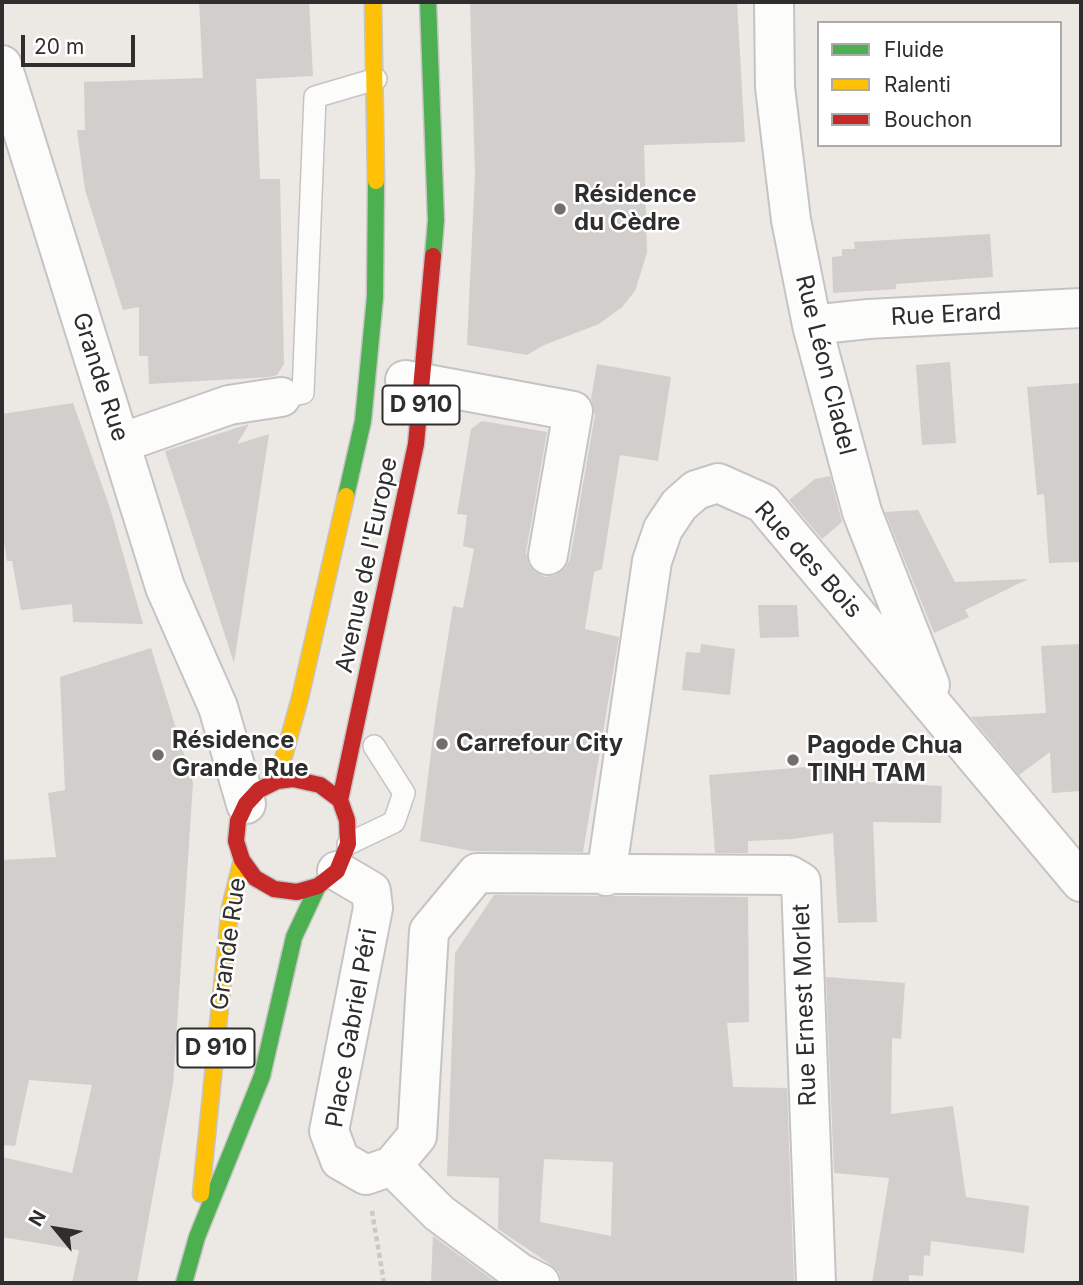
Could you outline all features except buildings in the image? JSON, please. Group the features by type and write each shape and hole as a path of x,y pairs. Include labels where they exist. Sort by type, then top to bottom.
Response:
{"main road":[{"name":"Avenue de l'Europe","path":"276,781 300,698 363,421 375,297 376,79 373,2"},
{"name":"Avenue de l'Europe","path":"340,800 416,444 424,383 436,219 428,2"},
{"path":"246,804 259,790 276,781 309,781 320,785 340,800"},
{"name":"D 910","path":"334,867 347,820 340,800"},
{"name":"D 910","path":"242,860 236,841 238,821 246,804"},
{"name":"Grande Rue","path":"242,860 255,878 274,889 297,892 334,867"},
{"name":"Grande Rue","path":"197,1237 230,908 242,860"},
{"name":"Grande Rue","path":"184,1283 197,1237 262,1076 294,937 334,867"}],"street":[{"name":"Rue Léon Cladel","path":"774,2 775,87 791,220 812,325 862,512 941,713"},
{"name":"Grande Rue","path":"2,65 165,587 218,707 246,804"},
{"name":"Rue Erard","path":"812,325 868,319 1081,308"},
{"path":"424,383 573,411 548,555"},
{"path":"121,443 229,405 281,397"},
{"name":"Rue des Bois","path":"606,876 652,561 663,529 679,506 696,490 718,483 763,503 1081,882"},
{"name":"Place Gabriel Péri","path":"334,867 371,891 373,908 329,1131 340,1160 379,1171"},
{"path":"540,1283 520,1273 379,1171 417,1136 429,931 477,873 606,876"},
{"name":"Rue Ernest Morlet","path":"606,876 789,875 801,882 816,1283"}],"lane":[{"path":"281,397 303,393 315,97 376,79"},
{"path":"420,505 424,383"},
{"path":"334,867 394,822 404,793 374,746"}],"path":[{"path":"379,1171 384,1283"}],"traffic: fast":[{"path":"428,2 436,220 433,256"},
{"path":"346,496 363,421 375,297 376,181"},
{"path":"184,1283 197,1237 262,1076 294,937 318,886"}],"traffic: slow":[{"path":"373,2 376,181"},
{"path":"277,781 300,698 346,496"},
{"path":"201,1194 230,908 242,860"}],"traffic: jam":[{"path":"340,800 416,444 433,256"},
{"path":"293,779 320,785 340,800 347,820 348,844 337,871 318,886 297,892 274,889 255,878 242,860 236,841 238,821 246,804 259,790 277,781 293,779"}],"place":[{"name":"Résidence du Cèdre","path":"560,209"},
{"name":"Carrefour City","path":"442,744"},
{"name":"Résidence Grande Rue","path":"158,755"},
{"name":"Pagode Chua TINH TAM","path":"793,760"}]}
